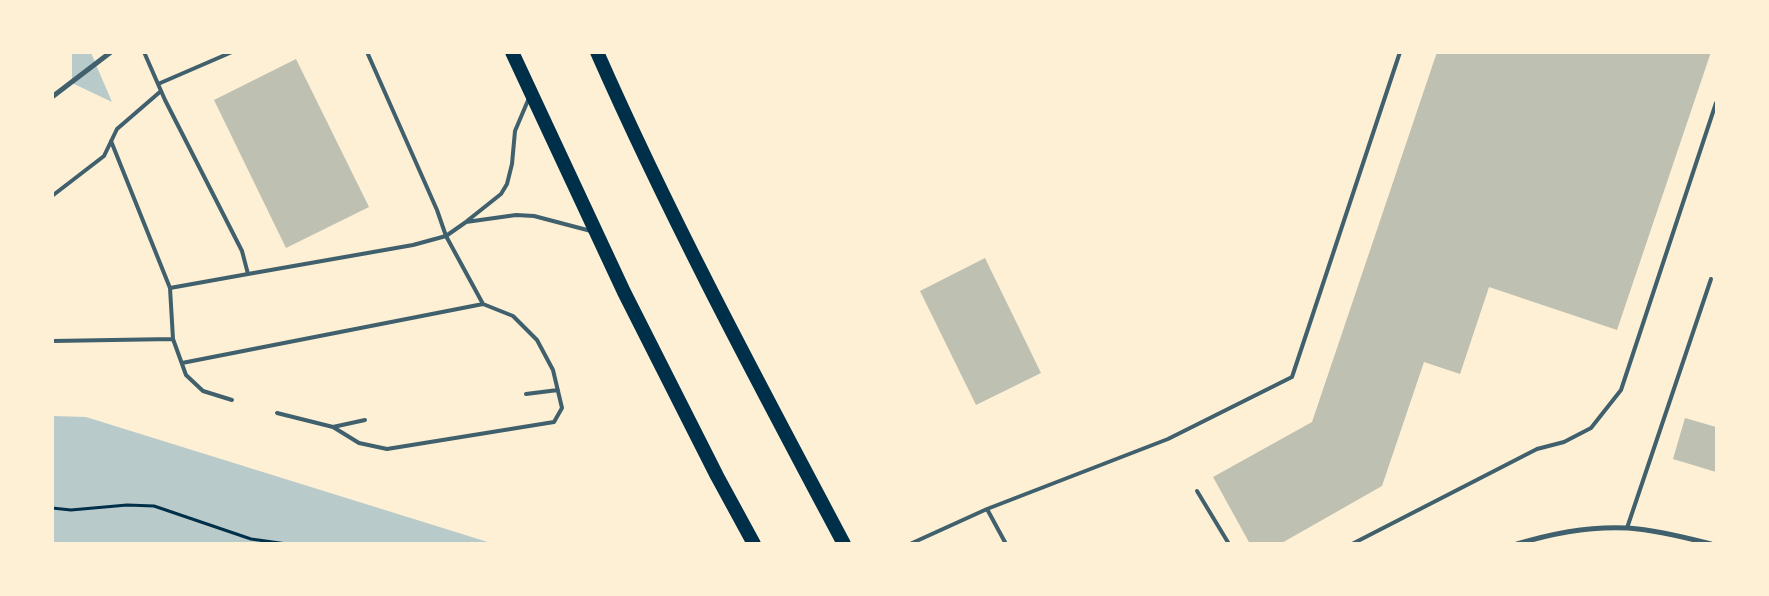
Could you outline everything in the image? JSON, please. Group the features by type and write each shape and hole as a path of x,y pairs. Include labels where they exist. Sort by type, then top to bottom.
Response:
{"highway":[{"path":"512,52 596,232 708,458 754,544"},
{"path":"598,52 622,109 701,270 844,544"}],"street":[{"path":"52,97 111,52"},
{"path":"1517,544 1542,536 1585,530 1627,528 1673,535 1711,544"}],"lane":[{"path":"144,52 161,91 242,251 248,274"},
{"path":"158,84 232,52"},
{"path":"367,52 437,210 446,236 483,304"},
{"path":"910,544 987,509 1168,438 1292,377 1400,52"},
{"path":"52,196 104,156 116,129 161,91"},
{"path":"170,288 413,245 446,236 501,194 507,184 512,164 515,130 531,94"},
{"path":"1352,544 1537,449 1564,442 1591,428 1622,390 1716,103"},
{"path":"111,141 170,288 173,339 186,375 203,391 232,400"},
{"path":"466,222 516,215 534,216 596,232"},
{"path":"1627,528 1711,280"},
{"path":"182,363 483,304 513,316 537,340 553,370 562,408 554,422 387,449 359,443 333,427 277,413"},
{"path":"52,341 173,339"},
{"path":"526,394 558,390"},
{"path":"333,427 365,420"},
{"path":"1197,491 1229,544"},
{"path":"987,509 1006,544"}],"path":[{"path":"52,508 71,510 127,505 154,506 251,539 287,544"}],"shaded area":[{"path":"72,53 91,53 112,102 72,83"},
{"path":"53,416 86,417 491,543 53,544"}],"building":[{"path":"1437,52 1711,52 1617,330 1489,287 1460,374 1424,362 1382,486 1280,544 1250,544 1213,477 1312,422"},
{"path":"296,59 369,207 286,248 214,100"},
{"path":"985,258 1041,373 976,405 920,291"},
{"path":"1685,418 1716,427 1716,472 1673,459"}]}
